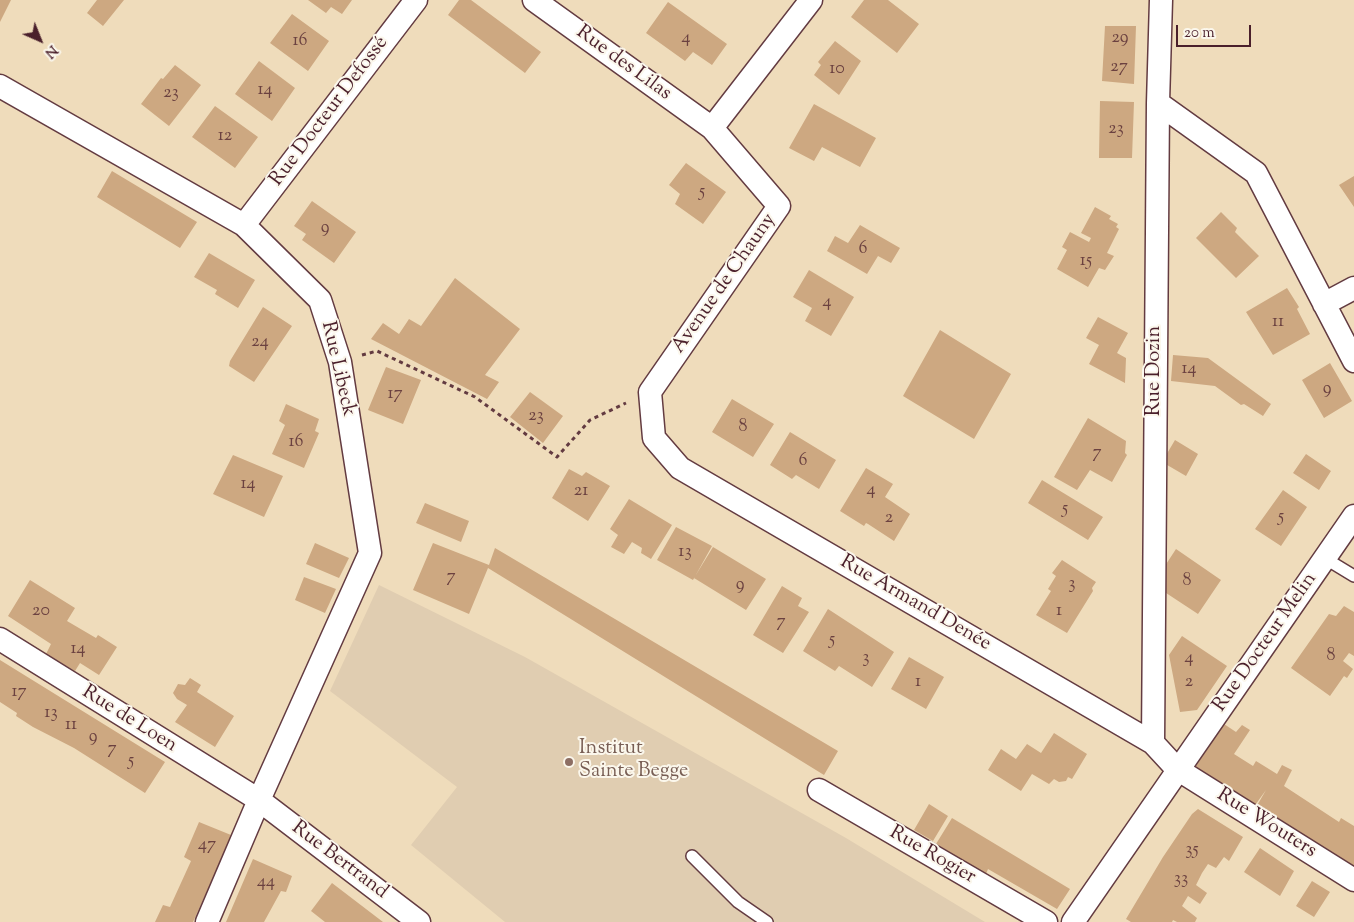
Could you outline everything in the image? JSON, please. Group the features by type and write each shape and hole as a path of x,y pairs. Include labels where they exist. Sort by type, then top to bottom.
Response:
{"street":[{"name":"Rue Docteur Defossé","path":"244,225 416,0"},
{"name":"Rue des Lilas","path":"534,0 712,128"},
{"path":"712,128 811,0"},
{"name":"Rue Dozin","path":"1153,743 1158,103 1161,0"},
{"name":"Rue Libeck","path":"0,86 244,225 320,300 340,362 370,553 259,800 207,922"},
{"path":"1158,103 1256,173 1354,361"},
{"name":"Avenue de Chauny","path":"650,392 779,206 712,128"},
{"path":"1324,304 1354,288"},
{"name":"Rue Armand Denée","path":"650,392 654,438 680,468 1153,743 1177,769"},
{"name":"Rue Docteur Melin","path":"1177,769 1326,559 1354,516"},
{"name":"Rue de Loen","path":"0,639 259,800"},
{"path":"1073,922 1177,769"},
{"name":"Rue Wouters","path":"1177,769 1354,880"},
{"name":"Rue Rogier","path":"819,790 1046,922"},
{"name":"Rue Bertrand","path":"259,800 419,922"}],"lane":[{"path":"1326,559 1354,576"},
{"path":"692,856 738,902 767,922"}],"path":[{"path":"340,362 377,351 475,397 558,458 590,420 650,392"}],"shaded area":[{"name":"Institut Sainte Begge","path":"379,585 525,657 846,838 985,922 505,922 411,845 457,787 330,691"}],"building":[{"path":"0,0 11,0 0,22"},
{"path":"97,0 124,0 103,26 87,13"},
{"path":"308,0 352,0 342,14 331,7 326,13"},
{"path":"459,0 471,0 541,52 525,73 448,15"},
{"path":"864,0 888,0 919,24 897,53 851,17"},
{"path":"668,2 727,44 712,65 693,52 685,61 646,33"},
{"path":"292,14 329,41 308,71 270,43"},
{"path":"1105,26 1136,26 1134,84 1102,81"},
{"path":"835,41 861,61 839,95 814,75 821,65 818,62"},
{"path":"259,61 295,88 272,121 235,94"},
{"path":"175,65 201,85 169,126 141,104 161,78 163,79"},
{"path":"1100,101 1134,102 1132,158 1099,158"},
{"path":"814,104 876,138 860,167 822,147 814,161 789,148"},
{"path":"215,106 258,137 235,168 192,137"},
{"path":"686,163 726,192 703,224 675,204 680,194 669,185"},
{"path":"112,171 197,222 180,248 97,197"},
{"path":"1354,176 1354,207 1339,185"},
{"path":"312,201 356,232 334,263 302,240 306,234 294,226"},
{"path":"1095,207 1111,216 1109,219 1118,224 1116,227 1119,229 1107,253 1114,256 1105,270 1099,268 1088,287 1057,269 1067,250 1062,247 1070,232 1089,242 1091,238 1081,233"},
{"path":"1221,212 1237,228 1235,232 1259,256 1236,278 1196,238"},
{"path":"860,225 900,248 891,263 878,256 867,274 827,251 835,236 848,243"},
{"path":"209,253 255,280 238,308 215,294 217,290 194,277"},
{"path":"809,270 854,297 831,336 805,321 812,308 793,297"},
{"path":"455,278 520,329 485,375 499,382 487,399 371,339 383,323 399,334 409,319 421,326"},
{"path":"1287,288 1299,307 1297,309 1310,334 1273,355 1246,312"},
{"path":"263,307 292,326 254,382 229,366 230,361"},
{"path":"1098,317 1128,333 1117,353 1126,358 1125,383 1089,364 1099,345 1086,338"},
{"path":"940,330 1011,374 974,439 903,396"},
{"path":"1173,355 1208,358 1271,404 1263,416 1244,404 1241,405 1215,386 1171,381"},
{"path":"1330,363 1352,401 1324,418 1302,380"},
{"path":"386,367 421,380 403,424 368,410"},
{"path":"530,392 563,416 543,443 510,417"},
{"path":"732,399 774,424 753,457 712,432"},
{"path":"286,404 319,419 315,431 319,433 304,468 272,454 285,425 279,421"},
{"path":"1088,418 1126,441 1125,453 1127,455 1112,482 1090,470 1077,490 1054,477"},
{"path":"790,432 836,460 819,489 796,475 792,479 770,465"},
{"path":"1175,440 1198,454 1186,476 1162,462"},
{"path":"1306,454 1331,471 1319,490 1293,473"},
{"path":"233,455 283,476 264,517 213,494"},
{"path":"866,468 893,484 885,497 910,514 894,541 868,524 866,523 864,526 840,511"},
{"path":"569,469 582,476 586,472 610,486 588,521 552,498"},
{"path":"1042,480 1103,517 1088,540 1028,503"},
{"path":"1283,490 1307,507 1281,546 1255,529"},
{"path":"629,499 672,525 651,559 641,553 642,548 632,542 624,554 611,547 618,535 610,529"},
{"path":"425,503 469,521 461,542 416,523"},
{"path":"676,527 712,546 693,580 657,560"},
{"path":"315,543 349,558 339,578 306,564"},
{"path":"433,543 489,565 495,548 838,751 824,775 488,568 469,614 413,590"},
{"path":"713,547 766,579 746,610 694,578"},
{"path":"1176,549 1221,580 1198,614 1160,589 1157,578"},
{"path":"1062,560 1096,582 1092,588 1093,591 1067,633 1036,615 1051,591 1048,589 1056,576 1052,573"},
{"path":"304,577 336,589 325,613 295,600"},
{"path":"30,580 75,608 67,621 96,638 98,635 117,647 99,675 80,663 75,671 46,654 51,644 8,616"},
{"path":"782,586 802,598 798,606 809,612 783,653 753,635"},
{"path":"1344,606 1354,612 1354,656 1349,653 1343,661 1353,669 1347,678 1344,676 1330,696 1291,668 1329,614 1336,616"},
{"path":"828,609 894,652 872,687 839,666 835,671 803,651"},
{"path":"1182,636 1227,666 1197,710 1180,712 1169,655"},
{"path":"909,657 944,677 926,709 891,689"},
{"path":"0,660 165,762 145,793 74,748 33,727 0,702"},
{"path":"190,678 201,685 197,692 234,716 215,747 175,722 187,705 177,699 173,693 178,684 185,685"},
{"path":"1224,724 1236,732 1242,725 1250,730 1234,754 1253,766 1256,761 1277,774 1282,765 1292,770 1284,786 1339,822 1341,818 1354,826 1354,872 1255,809 1266,790 1253,808 1198,772 1196,766"},
{"path":"1054,733 1087,754 1072,779 1068,777 1066,781 1059,782 1054,779 1049,784 1032,774 1021,791 988,770 1001,749 1016,759 1027,744 1041,753"},
{"path":"929,804 948,816 933,841 914,830"},
{"path":"1198,809 1243,837 1229,861 1224,857 1216,868 1208,864 1202,873 1196,885 1207,893 1200,904 1188,896 1182,906 1197,918 1195,922 1177,922 1173,920 1172,922 1131,922 1126,919 1163,857 1192,814"},
{"path":"952,818 1070,889 1057,909 988,869 986,874 936,844"},
{"path":"199,822 231,835 216,871 193,922 155,922 163,905 170,907 191,861 184,857"},
{"path":"1260,848 1294,871 1280,896 1244,872"},
{"path":"253,859 292,876 286,892 281,891 264,922 226,922"},
{"path":"1312,881 1330,892 1314,917 1296,906"},
{"path":"332,883 383,922 325,922 311,911"}],"place":[{"name":"Institut Sainte Begge","path":"569,762"}]}
